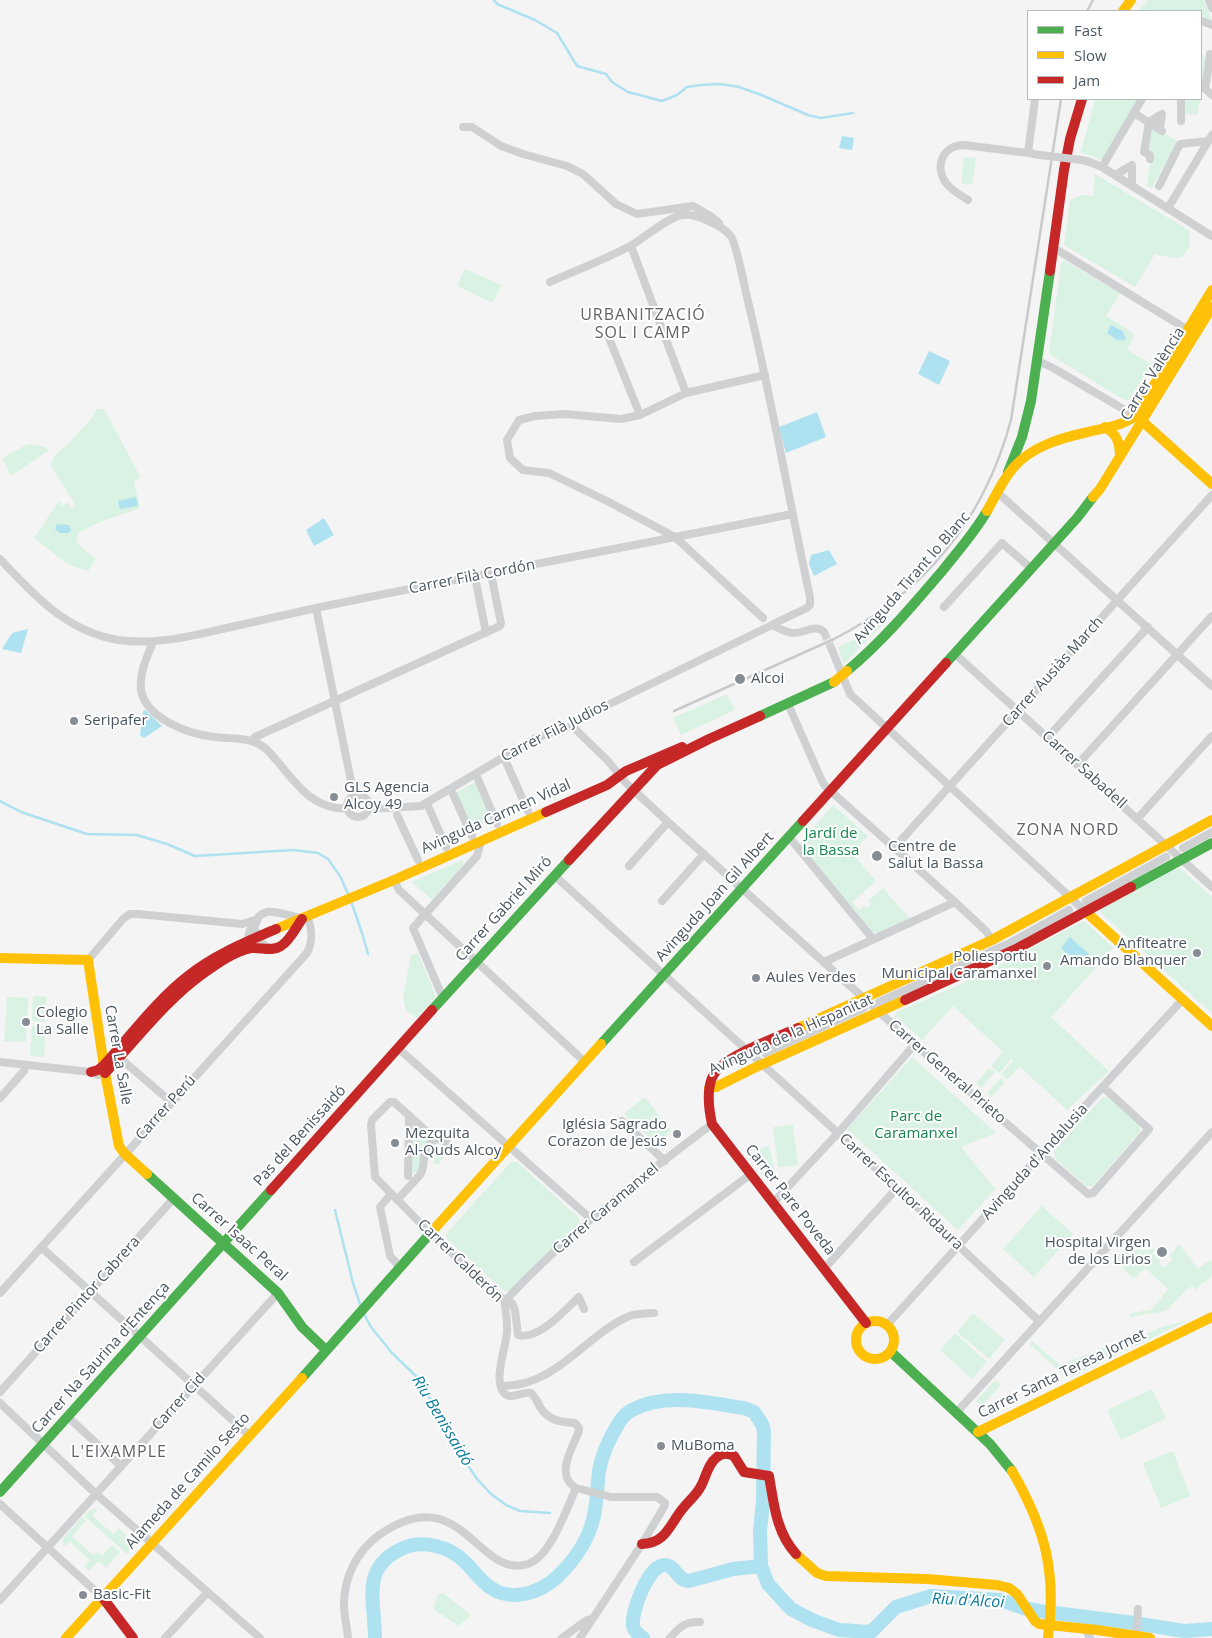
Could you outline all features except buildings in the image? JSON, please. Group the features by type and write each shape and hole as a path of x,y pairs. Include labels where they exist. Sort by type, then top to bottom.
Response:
{"street":[{"path":"1209,0 1212,8"},
{"path":"1210,54 1209,73 1205,89 1212,95"},
{"path":"1028,153 1035,100"},
{"name":"Avinguda Tirant lo Blanc","path":"633,789 657,765 834,682 871,650 921,596 968,539 998,493 1022,437 1031,401 1052,249 1070,139 1082,100"},
{"path":"1102,167 1141,100"},
{"path":"1181,100 1181,121"},
{"path":"1134,113 1149,122 1161,130 1162,114 1149,122 1142,151 1150,155 1150,159"},
{"path":"463,127 472,128 501,146 567,166 583,174 616,204 637,214 694,206 712,216 731,235 751,310 765,374 792,514"},
{"path":"1158,186 1180,144 1210,138"},
{"path":"1168,208 1210,138"},
{"path":"968,200 948,186 942,176 941,161 948,149 956,146 964,145 1082,160 1102,167 1212,236"},
{"path":"1115,175 1132,165 1132,186"},
{"path":"550,282 631,246 682,215 698,217 714,223 731,235"},
{"path":"631,246 686,393"},
{"path":"1052,249 1059,250 1188,330"},
{"name":"Carrer València","path":"1055,543 1097,494 1120,457 1139,418 1212,290"},
{"name":"Carrer València","path":"1139,418 1212,307"},
{"path":"609,338 640,415"},
{"path":"1036,360 1139,418 1212,484"},
{"path":"765,374 686,393 640,415 621,419 564,414 535,416 519,420 507,440 510,458 523,470 549,473 676,537 763,618 770,617 773,621 770,625 789,633 802,632 814,628 824,632"},
{"path":"1004,481 1019,462 1040,447 1066,437 1139,418"},
{"name":"Carrer València","path":"1105,427 1115,433 1119,441 1120,457"},
{"path":"998,493 1212,686"},
{"name":"Carrer Ausiàs March","path":"894,848 1212,495"},
{"name":"Carrer Filà Cordón","path":"0,559 32,592 63,619 82,628 115,639 132,642 153,642 185,638 316,608 792,514"},
{"name":"Carrer Filà Judios","path":"368,809 420,806 536,738 572,726 589,714 808,608 810,598 792,514"},
{"path":"944,607 1002,543 1032,569"},
{"name":"Avinguda Joan Gil Albert","path":"398,1268 1055,543"},
{"path":"252,741 255,737 498,628 501,624 491,574"},
{"path":"475,577 486,633"},
{"path":"316,608 354,796"},
{"path":"1078,764 1212,616"},
{"path":"1048,737 1148,627"},
{"path":"153,642 144,665 141,683 145,700 152,710 170,723 188,731 214,737 252,741 267,750 300,788 312,798 328,807 348,809"},
{"path":"832,650 850,694 1212,1026"},
{"name":"Carrer Sabadell","path":"955,654 1212,886"},
{"path":"788,704 822,781 956,902 986,931 992,940"},
{"name":"Carrer General Prieto","path":"572,726 608,761 633,789 824,962 864,1003 879,1007 915,1044 1087,1194 1093,1193 1149,1130 1103,1086"},
{"name":"Avinguda Tirant lo Blanc","path":"619,774 705,737 720,734"},
{"path":"1138,818 1212,736"},
{"path":"506,762 528,811"},
{"name":"Avinguda Carmen Vidal","path":"104,1069 158,1003 182,981 210,961 252,939 394,880 476,839 607,785 619,774"},
{"path":"478,779 497,824"},
{"name":"Carrer Gabriel Miró","path":"399,1049 633,789"},
{"path":"443,998 413,928 477,856 476,839 453,794"},
{"path":"354,796 360,796 366,799 369,805 368,809 360,817 354,816 348,809 348,803 354,796"},
{"path":"429,808 446,847"},
{"path":"397,814 418,860"},
{"name":"Avinguda de la Hispanitat","path":"766,1053 992,940 1212,820"},
{"path":"629,866 668,822"},
{"path":"1183,848 1212,832"},
{"path":"789,837 873,939"},
{"name":"Avinguda de la Hispanitat","path":"879,1007 1018,948 1212,843"},
{"path":"662,901 704,854"},
{"path":"1086,901 1166,857"},
{"name":"Carrer Escultor Ridaura","path":"555,876 838,1132 1039,1321"},
{"path":"394,880 399,890 585,1062"},
{"path":"824,962 956,902"},
{"name":"Avinguda de la Hispanitat","path":"864,1003 725,1062 717,1068 711,1077 709,1088 716,1087 1010,943 1069,910"},
{"path":"0,958 88,960 123,919 130,914 242,924 257,921 267,912 305,918"},
{"path":"281,914 288,924 288,938"},
{"path":"0,1062 91,1072 104,1069 120,1058 176,996 200,976 220,963 248,949 274,949 283,946 305,918"},
{"name":"Carrer Perú","path":"0,1293 307,953 310,947 311,926 305,918"},
{"path":"257,921 252,939 269,948"},
{"name":"Carrer La Salle","path":"88,960 104,1069 119,1146 125,1154"},
{"name":"Avinguda d'Andalusia","path":"887,1325 1183,1000"},
{"path":"773,1203 915,1044"},
{"path":"399,1049 591,1219"},
{"name":"Pas del Benissaidó","path":"224,1243 399,1049"},
{"path":"120,1058 171,1102"},
{"path":"0,1098 24,1071 25,1065"},
{"path":"709,1088 712,1124"},
{"name":"Carrer Calderón","path":"409,1116 394,1102 390,1102 372,1120 375,1177 430,1232 505,1300 507,1332 500,1367 501,1386"},
{"path":"409,1116 435,1139 442,1140 448,1144"},
{"path":"408,1176 409,1116"},
{"path":"622,1121 665,1161"},
{"name":"Carrer Caramanxel","path":"505,1300 591,1219 712,1124"},
{"name":"Carrer Pare Poveda","path":"712,1124 866,1323"},
{"path":"956,1413 1212,1132"},
{"path":"398,1268 390,1256 380,1207 420,1176 424,1152 435,1139"},
{"name":"Carrer Isaac Peral","path":"125,1154 278,1293 302,1327 329,1347"},
{"path":"634,1262 751,1174"},
{"path":"824,1269 897,1188"},
{"name":"Carrer Pintor Cabrera","path":"0,1392 174,1198"},
{"name":"Carrer Na Saurina d'Entença","path":"0,1492 224,1243"},
{"path":"41,1247 249,1435"},
{"name":"Alameda de Camilo Sesto","path":"66,1638 398,1268"},
{"name":"Carrer Cid","path":"0,1600 278,1293"},
{"path":"505,1300 514,1305 517,1332 521,1336 542,1330 579,1297 584,1309"},
{"path":"580,1638 642,1544 664,1507 663,1501 657,1498 611,1498 580,1490 570,1483 566,1470 569,1450 579,1431 577,1425 575,1423 550,1419 531,1393 509,1396 504,1393 501,1386 520,1385 561,1366 627,1317 637,1314 654,1313"},
{"name":"Carrer Santa Teresa Jornet","path":"891,1352 978,1432 1212,1317"},
{"path":"876,1321 887,1325 891,1329 894,1338 891,1352 884,1358 875,1360 866,1358 859,1351 856,1343 857,1334 861,1327 866,1323 876,1321"},
{"path":"0,1402 96,1494 259,1638"},
{"path":"68,1417 121,1466"},
{"path":"978,1432 1012,1471 1039,1522 1048,1557 1052,1595 1048,1638"},
{"path":"642,1544 657,1542 667,1532 700,1487 711,1464 718,1455 727,1454 734,1456 742,1470 747,1473 766,1474 769,1476 776,1518 784,1538 792,1550 817,1573 826,1576 984,1583 1009,1588 1021,1598 1035,1621 1042,1624 1085,1628 1150,1638"},
{"path":"348,1638 344,1600 350,1572 362,1550 387,1529 401,1522 417,1518 430,1517 440,1519 452,1524 497,1559 509,1564 524,1565 536,1560 545,1550 580,1490"},
{"path":"0,1504 103,1598 134,1638"},
{"path":"165,1638 208,1592"},
{"path":"1136,1635 1138,1609"},
{"path":"562,1638 587,1620 591,1622"},
{"path":"585,1638 591,1622"},
{"path":"670,1638 685,1624 700,1622"},
{"path":"1085,1628 1090,1638"}],"green space":[{"path":"1149,0 1204,0 1212,21 1202,16 1202,10 1139,10"},
{"path":"1202,56 1207,58 1202,86"},
{"path":"1095,100 1138,100 1102,160 1081,152"},
{"path":"1183,100 1200,100 1197,115 1184,114"},
{"path":"1153,127 1178,142 1169,162 1162,169 1152,188 1147,186 1151,155 1147,151 1149,136"},
{"path":"964,157 976,158 972,185 961,183"},
{"path":"1095,174 1190,231 1189,248 1182,257 1172,258 1155,254 1135,287 1064,245 1070,200 1082,195 1093,196"},
{"path":"1065,261 1120,293 1106,316 1135,334 1127,350 1151,364 1129,400 1124,400 1049,353 1061,263"},
{"path":"465,269 501,285 493,303 457,286"},
{"path":"97,409 104,409 141,478 134,481 140,508 95,524 77,534 77,542 96,559 88,571 66,562 34,538 59,501 62,506 68,503 71,508 76,506 51,466 54,456 92,418"},
{"path":"28,444 46,447 48,451 11,476 2,458"},
{"path":"892,615 844,664 838,647 857,638"},
{"path":"727,694 735,710 681,735 673,718"},
{"path":"475,782 492,820 470,829 454,794"},
{"name":"Jardí de la Bassa","path":"833,805 868,836 852,853 876,881 852,902 859,910 864,906 866,909 871,905 868,901 883,888 910,919 878,933 872,932 849,903 844,901 799,844"},
{"path":"462,860 464,864 432,900 412,882"},
{"path":"1178,868 1212,897 1212,1014 1100,912 1101,909"},
{"path":"1085,922 1114,948 1051,1017 1109,1071 1067,1110 1020,1067 1007,1080 1001,1074 1013,1061 1011,1059 999,1073 991,1066 1003,1052 953,1006 922,1040 895,1016 897,1012 961,984"},
{"path":"418,953 436,997 417,1018 406,1010 403,997 411,955"},
{"path":"33,996 47,997 45,1022 32,1021"},
{"path":"7,997 28,998 26,1042 4,1041"},
{"path":"32,1025 46,1026 44,1057 30,1056"},
{"name":"Parc de Caramanxel","path":"912,1057 996,1133 961,1147 995,1189 958,1230 847,1129"},
{"path":"989,1068 995,1072 981,1088 976,1083"},
{"path":"1001,1078 1005,1082 992,1097 987,1093"},
{"path":"645,1097 671,1131 655,1143 625,1115 625,1112"},
{"path":"1104,1097 1110,1098 1140,1126 1140,1132 1092,1186 1086,1186 1056,1159 1054,1152"},
{"path":"412,1125 415,1125 428,1136 429,1141 423,1147 418,1172 411,1176"},
{"path":"793,1125 798,1165 778,1167 773,1127"},
{"path":"769,1146 775,1172 762,1175 757,1149"},
{"path":"439,1150 443,1153 443,1159 437,1165 433,1164 435,1152"},
{"path":"511,1162 517,1162 579,1218 579,1223 509,1291 504,1291 447,1239 446,1234"},
{"path":"1042,1206 1073,1234 1034,1277 1003,1249"},
{"path":"1179,1244 1198,1269 1212,1260 1212,1275 1196,1290 1192,1286 1186,1290 1166,1311 1130,1317 1129,1314 1152,1309 1168,1289 1145,1268 1134,1279 1120,1263 1119,1255 1128,1250 1153,1249 1155,1250 1152,1253 1161,1261 1159,1263 1164,1268 1172,1260 1170,1256"},
{"path":"973,1313 1005,1340 989,1359 957,1332"},
{"path":"1189,1320 1071,1377 1066,1377 1029,1344 1032,1341 1060,1365 1117,1343 1134,1340 1162,1327"},
{"path":"955,1333 987,1362 972,1379 940,1350"},
{"path":"995,1380 1001,1385 982,1406 976,1401"},
{"path":"1152,1389 1166,1418 1121,1440 1107,1410"},
{"path":"1173,1451 1190,1496 1161,1508 1143,1463"},
{"path":"97,1508 93,1516 113,1534 119,1528 127,1536 124,1540 129,1544 133,1541 136,1544 127,1554 84,1516 90,1510"},
{"path":"82,1517 86,1520 72,1537 94,1555 97,1552 102,1556 112,1545 120,1552 106,1568 98,1561 89,1571 84,1566 90,1560 70,1542 63,1547 63,1538"},
{"path":"443,1593 471,1615 459,1626 433,1609 438,1594"}],"water":[{"path":"842,136 854,138 852,150 839,148"},
{"path":"1111,325 1124,332 1125,340 1122,341 1120,339 1119,341 1107,333"},
{"path":"929,351 950,361 939,385 918,374"},
{"path":"817,412 826,437 786,453 779,427"},
{"path":"136,497 138,506 120,509 118,501"},
{"path":"324,518 334,535 314,546 306,530"},
{"path":"57,524 69,525 71,530 68,533 60,533 55,529"},
{"path":"829,550 837,564 814,576 809,564 811,555"},
{"path":"28,629 21,653 2,649 12,633"},
{"path":"145,710 162,726 144,738 140,735 143,711"},
{"path":"1070,937 1091,956 1082,966 1061,948"}],"waterway":[{"path":"494,0 497,4 535,20 557,33 577,66 606,74 612,82 628,92 662,101 677,95 687,87 720,84 739,87 808,115 821,118 853,113"},
{"path":"0,801 21,812 87,834 137,835 167,844 195,856 294,850 318,853 328,859 340,876 349,896"},
{"path":"351,901 368,954"},
{"name":"Riu Benissaidó","path":"335,1210 353,1283 361,1307"},
{"name":"Riu Benissaidó","path":"363,1312 371,1327 392,1353 419,1379 457,1449 477,1479 491,1494 506,1505 520,1511 550,1513"},
{"name":"Riu d'Alcoi","path":"375,1638 372,1599 375,1576 380,1566 388,1557 409,1546 426,1544 450,1551 464,1561 491,1588 504,1594 518,1595 531,1592 542,1588 552,1581 574,1558 587,1536 594,1514 602,1459 620,1421 630,1411 645,1405 673,1400 688,1400 744,1408 754,1412 762,1424 764,1431 763,1500 760,1532 761,1566 768,1584 791,1609 812,1620 839,1630 871,1632 896,1607 931,1596 1001,1600 1023,1608 1039,1611 1184,1631 1212,1629"},
{"path":"643,1638 633,1626 633,1619 642,1591 652,1573 658,1567 668,1565 681,1578 689,1581 733,1569 761,1566"}],"tunnel":[{"path":"824,632 832,650"}],"railway":[{"path":"1088,10 1093,0"},
{"path":"674,711 834,639 867,620 897,599 923,575 947,549 967,521 985,490 1011,420 1061,100"}],"traffic: fast":[{"path":"1008,472 1022,437 1031,401 1050,271"},
{"path":"946,663 1077,518 1093,497"},
{"path":"847,671 885,635 943,570 987,511"},
{"path":"760,716 834,682"},
{"path":"601,1044 803,821"},
{"path":"1131,887 1212,843"},
{"path":"432,1010 569,860"},
{"path":"147,1174 278,1293 302,1327 326,1350"},
{"path":"0,1492 271,1190"},
{"path":"302,1378 435,1228"},
{"path":"891,1352 990,1444 1012,1471"}],"traffic: slow":[{"path":"1124,10 1131,0"},
{"path":"987,511 1009,473 1029,454 1057,440 1106,428 1135,416 1212,290"},
{"path":"1093,497 1100,489 1212,307"},
{"path":"1142,421 1212,484"},
{"path":"1105,427 1117,439 1120,457"},
{"path":"834,682 847,671"},
{"path":"276,929 394,880 546,812"},
{"path":"798,1028 992,940 1212,820"},
{"path":"1086,912 1212,1026"},
{"path":"0,958 88,960 105,1073 119,1146 147,1174"},
{"path":"709,1088 716,1087 905,1000"},
{"path":"435,1228 601,1044"},
{"path":"978,1432 1212,1317"},
{"path":"875,1321 889,1326 894,1340 889,1354 875,1359 861,1354 856,1340 861,1326 875,1321"},
{"path":"66,1638 302,1378"},
{"path":"1012,1471 1033,1512 1046,1551 1051,1592 1048,1638"},
{"path":"796,1554 817,1573 826,1576 927,1579 997,1585 1009,1588 1017,1594 1039,1624 1150,1638"}],"traffic: jam":[{"path":"1050,271 1064,170 1070,139 1082,100"},
{"path":"803,821 946,663"},
{"path":"569,860 657,765 760,716"},
{"path":"546,812 607,785 626,771 682,747"},
{"path":"905,1000 1018,948 1131,887"},
{"path":"105,1073 152,1020 177,995 204,973 221,961 239,952 251,948 278,948 290,937 302,919"},
{"path":"91,1072 98,1070 104,1065 154,1007 198,968 219,955 276,929"},
{"path":"271,1190 432,1010"},
{"path":"798,1028 740,1054 720,1067 711,1079 709,1092 712,1124 866,1323"},
{"path":"642,1544 650,1543 663,1536 699,1489 713,1461 720,1455 727,1454 734,1456 744,1472 769,1476 774,1507 780,1527 796,1554"},
{"path":"103,1598 133,1638"}],"place":[{"name":"Alcoi","path":"740,679"},
{"name":"Seripafer","path":"74,721"},
{"name":"GLS Agencia Alcoy 49","path":"334,797"},
{"name":"Centre de Salut la Bassa","path":"877,856"},
{"name":"Anfiteatre Amando Blanquer","path":"1197,953"},
{"name":"Poliesportiu Municipal Caramanxel","path":"1047,966"},
{"name":"Aules Verdes","path":"756,978"},
{"name":"Colegio La Salle","path":"26,1022"},
{"name":"Iglésia Sagrado Corazon de Jesús","path":"677,1134"},
{"name":"Mezquita Al-Quds Alcoy","path":"395,1143"},
{"name":"Hospital Virgen de los Lirios","path":"1162,1252"},
{"name":"MuBoma","path":"661,1446"},
{"name":"Basic-Fit","path":"83,1595"}],"district":[{"name":"URBANITZACIÓ SOL I CAMP","path":"643,324"},
{"name":"ZONA NORD","path":"1068,830"},
{"name":"L'EIXAMPLE","path":"119,1452"}]}
